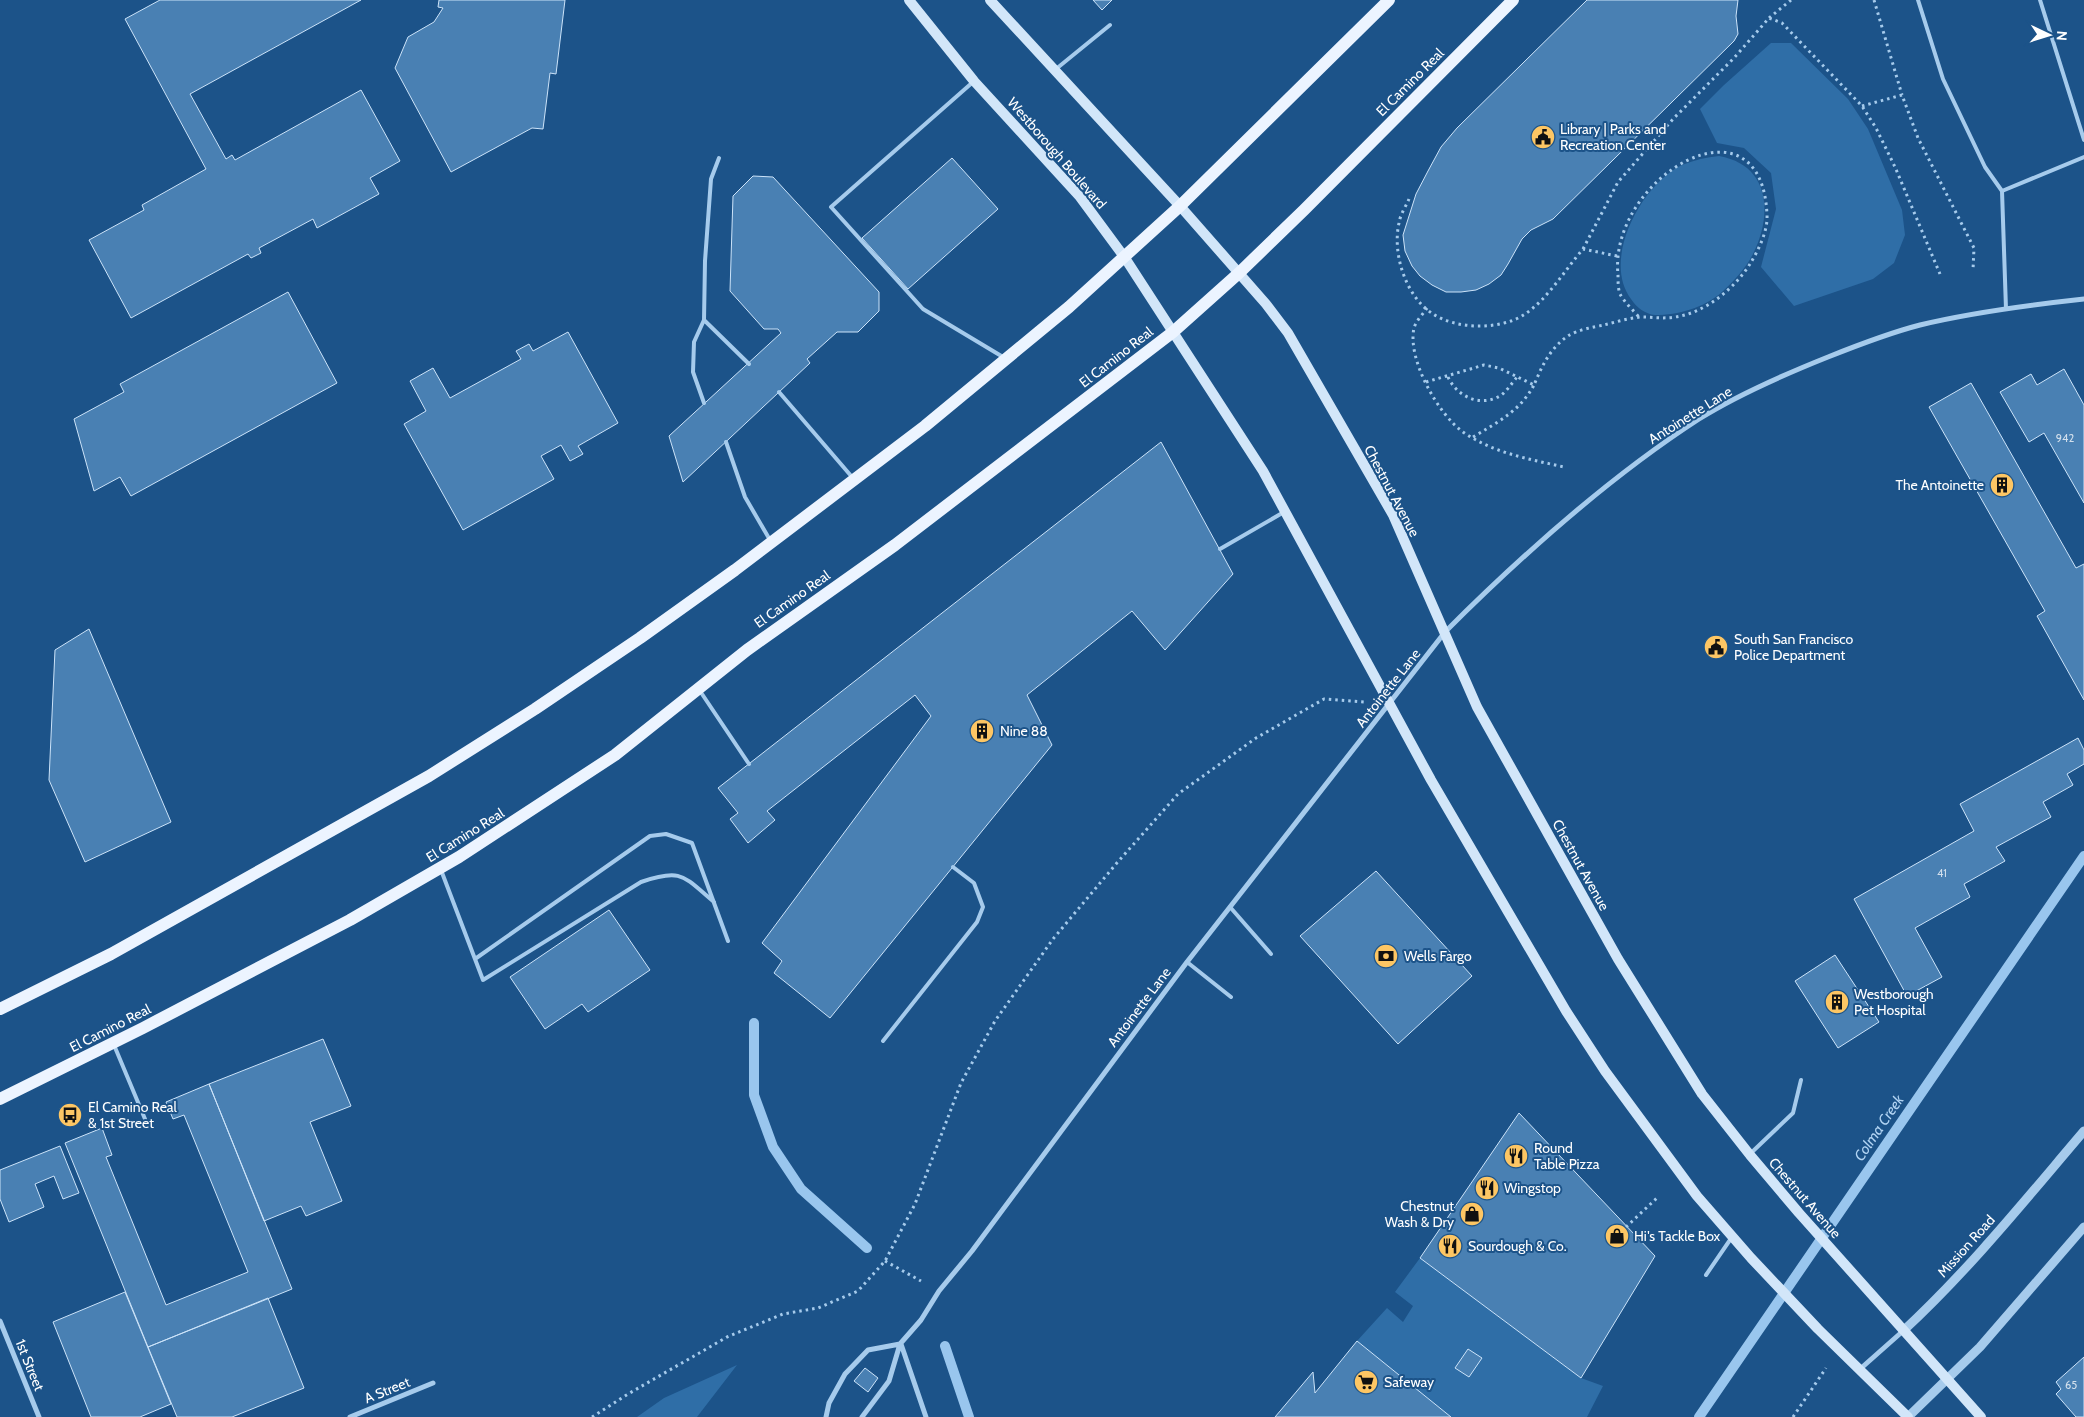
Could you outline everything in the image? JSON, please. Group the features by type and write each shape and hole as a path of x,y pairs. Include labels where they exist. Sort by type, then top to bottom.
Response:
{"main road":[{"name":"Westborough Boulevard","path":"909,0 974,80 1080,197 1125,258 1173,332"},
{"path":"990,0 1240,273"},
{"path":"0,1009 110,954 429,776 535,709 640,638 772,543 855,481 1007,359 1125,258 1389,0"},
{"name":"El Camino Real","path":"0,1099 114,1043 350,920 440,868 615,755 747,650 910,533 1173,332 1240,273 1513,0"},
{"name":"Chestnut Avenue","path":"1240,273 1288,333 1393,515 1477,707 1618,959 1702,1094 1750,1155 1800,1213 1981,1417"},
{"path":"1173,332 1262,471 1389,705 1566,1011 1605,1071 1697,1196 1732,1237 1804,1315 1908,1417"}],"street":[{"name":"Antoinette Lane","path":"862,1417 889,1381 900,1344 921,1320 939,1291 972,1251 1187,962 1445,632 1481,596 1597,494 1648,454 1700,419 1757,387 1862,343 1920,325 2084,299"},
{"name":"Mission Road","path":"1859,1370 1937,1300 2084,1131"},
{"path":"1908,1417 1980,1347 2084,1227"},
{"name":"1st Street","path":"0,1321 39,1417"},
{"path":"826,1417 829,1403 845,1374 868,1350 900,1344 926,1417"},
{"name":"A Street","path":"350,1417 433,1383"}],"lane":[{"path":"1918,0 1943,79 1985,167 2002,191 2006,310"},
{"path":"2040,0 2084,140"},
{"path":"1054,70 1110,25"},
{"path":"974,80 831,207 923,309 1007,359"},
{"path":"2002,191 2084,157"},
{"path":"704,403 693,372 694,342 704,320 705,261 712,179 719,158"},
{"path":"704,320 749,364"},
{"path":"779,392 855,481"},
{"path":"726,442 744,497 772,543"},
{"path":"1220,549 1284,512"},
{"path":"698,689 749,764"},
{"path":"475,959 650,836 666,834 692,842 728,941"},
{"path":"883,1041 977,922 984,907 974,883 953,867"},
{"path":"440,868 483,980 641,882 663,874 684,876 714,902"},
{"path":"1230,907 1271,954"},
{"path":"1187,962 1231,997"},
{"path":"114,1043 145,1119"},
{"path":"1750,1155 1793,1113 1801,1080"},
{"path":"1706,1275 1732,1237"}],"path":[{"path":"1409,198 1399,222 1397,243 1402,272 1416,298 1433,314 1456,323 1481,326 1512,321 1540,304 1582,249 1618,182 1674,118 1734,58 1769,18 1791,0"},
{"path":"1874,0 1902,94 1918,138 1974,248 1973,270"},
{"path":"1769,18 1782,23 1862,106 1876,128 1940,274"},
{"path":"1862,106 1902,94"},
{"path":"1473,437 1516,410 1527,398 1545,361 1556,345 1570,334 1640,317 1677,317 1724,296 1745,271 1758,250 1768,218 1765,192 1757,173 1750,163 1734,154 1714,152 1692,158 1674,167 1655,183 1639,202 1623,232 1617,256 1620,294 1640,317"},
{"path":"1582,249 1617,256"},
{"path":"1427,308 1414,327 1418,363 1432,394 1448,415 1462,431 1489,446 1516,456 1564,466"},
{"path":"1426,382 1484,365 1499,368 1534,385"},
{"path":"1448,377 1458,393 1469,398 1483,400 1498,397 1516,377"},
{"path":"592,1417 727,1337 783,1314 818,1308 858,1291 885,1261 915,1204 961,1083 995,1020 1053,939 1178,794 1256,738 1324,699 1389,705"},
{"path":"1626,1226 1659,1196"},
{"path":"885,1261 939,1291"},
{"path":"1793,1417 1838,1349"}],"shaded area":[{"path":"1771,43 1791,43 1848,99 1868,129 1902,210 1905,235 1894,263 1873,279 1794,306 1761,267 1776,209 1771,173 1744,148 1717,143 1700,109"},
{"path":"1719,156 1736,161 1749,169 1763,193 1763,223 1753,254 1743,270 1715,298 1690,310 1673,314 1655,315 1645,312 1633,302 1623,283 1621,264 1623,244 1630,224 1640,205 1653,188 1667,175 1687,163"},
{"path":"1420,1258 1581,1378 1603,1386 1587,1417 1451,1417 1357,1341 1387,1308 1403,1322 1413,1306 1395,1292"},
{"path":"737,1365 697,1417 637,1417 664,1398"}],"building":[{"path":"160,0 361,0 190,94 226,159 232,155 235,160 361,90 400,161 370,178 379,194 317,228 313,219 259,248 261,253 251,258 248,254 131,318 89,240 144,210 142,205 206,169 125,19"},
{"path":"439,0 565,0 556,74 550,73 543,129 532,128 451,172 395,68 408,37 434,22 443,8 438,7"},
{"path":"1093,0 1112,0 1102,10"},
{"name":"Library | Parks and Recreation Center","path":"1587,0 1738,0 1736,16 1738,34 1734,41 1553,219 1531,230 1522,239 1501,275 1489,284 1476,290 1446,292 1432,285 1420,276 1412,266 1405,251 1403,235 1416,194 1441,147 1457,128"},
{"path":"952,158 998,209 908,289 862,238"},
{"path":"753,176 773,177 879,292 879,311 858,332 837,332 807,359 810,363 683,482 669,436 781,333 778,329 764,329 730,291 733,196"},
{"path":"288,292 337,383 131,496 120,477 94,491 74,419 124,392 120,384"},
{"path":"568,332 618,423 578,446 583,454 570,461 561,445 541,456 554,479 463,530 404,424 426,411 410,381 433,368 450,398 521,359 516,351 529,344 533,351"},
{"path":"2064,369 2084,405 2084,503 2044,433 2029,442 2000,392 2031,374 2037,385"},
{"name":"The Antoinette","path":"1971,383 2076,568 2084,564 2084,700 2037,616 2045,611 1929,407"},
{"name":"Nine 88","path":"1161,442 1233,574 1165,650 1132,611 1027,695 1052,745 830,1018 774,973 782,961 762,943 931,716 915,695 767,811 775,820 748,843 730,819 738,813 718,788"},
{"path":"89,629 171,822 85,862 49,780 55,650"},
{"path":"2078,738 2084,750 2084,764 2067,774 2073,785 2043,802 2051,817 1996,847 2005,861 1964,884 1970,897 1915,928 1942,977 1907,996 1854,899 1974,831 1960,804"},
{"name":"Wells Fargo","path":"1376,871 1472,976 1398,1044 1300,936"},
{"path":"609,910 650,970 588,1012 582,1004 545,1029 510,977"},
{"name":"Westborough Pet Hospital","path":"1835,955 1879,1022 1838,1048 1795,981"},
{"path":"323,1039 351,1106 310,1122 342,1201 306,1216 301,1206 264,1221 209,1084"},
{"path":"209,1084 292,1289 148,1347 65,1143 102,1128 112,1155 106,1157 166,1305 248,1272 184,1115 173,1119 166,1102"},
{"path":"1519,1113 1655,1256 1581,1378 1420,1258"},
{"path":"60,1146 79,1193 63,1199 54,1176 35,1184 44,1207 9,1222 0,1199 0,1170"},
{"path":"125,1292 171,1404 140,1417 91,1417 53,1322"},
{"path":"268,1298 304,1388 232,1417 177,1417 148,1347"},
{"name":"Safeway","path":"1357,1341 1451,1417 1275,1417 1313,1372 1315,1393"},
{"path":"1468,1349 1482,1358 1469,1377 1455,1368"},
{"path":"2084,1357 2084,1417 2076,1417 2056,1394 2061,1389 2056,1382"},
{"path":"865,1368 878,1378 868,1392 854,1381"}],"waterway":[{"name":"Colma Creek","path":"1699,1417 2084,856"},
{"path":"754,1023 754,1095 773,1147 801,1189 867,1248"},
{"path":"945,1346 969,1417"}],"place":[{"name":"Library | Parks and Recreation Center","path":"1543,137"},
{"name":"The Antoinette","path":"2002,485"},
{"name":"South San Francisco Police Department","path":"1716,647"},
{"name":"Nine 88","path":"982,731"},
{"name":"Wells Fargo","path":"1386,956"},
{"name":"Westborough Pet Hospital","path":"1837,1002"},
{"name":"El Camino Real & 1st Street","path":"70,1115"},
{"name":"Round Table Pizza","path":"1516,1156"},
{"name":"Wingstop","path":"1487,1188"},
{"name":"Chestnut Wash & Dry","path":"1472,1214"},
{"name":"Hi's Tackle Box","path":"1617,1236"},
{"name":"Sourdough & Co.","path":"1450,1246"},
{"name":"Safeway","path":"1366,1382"}]}
